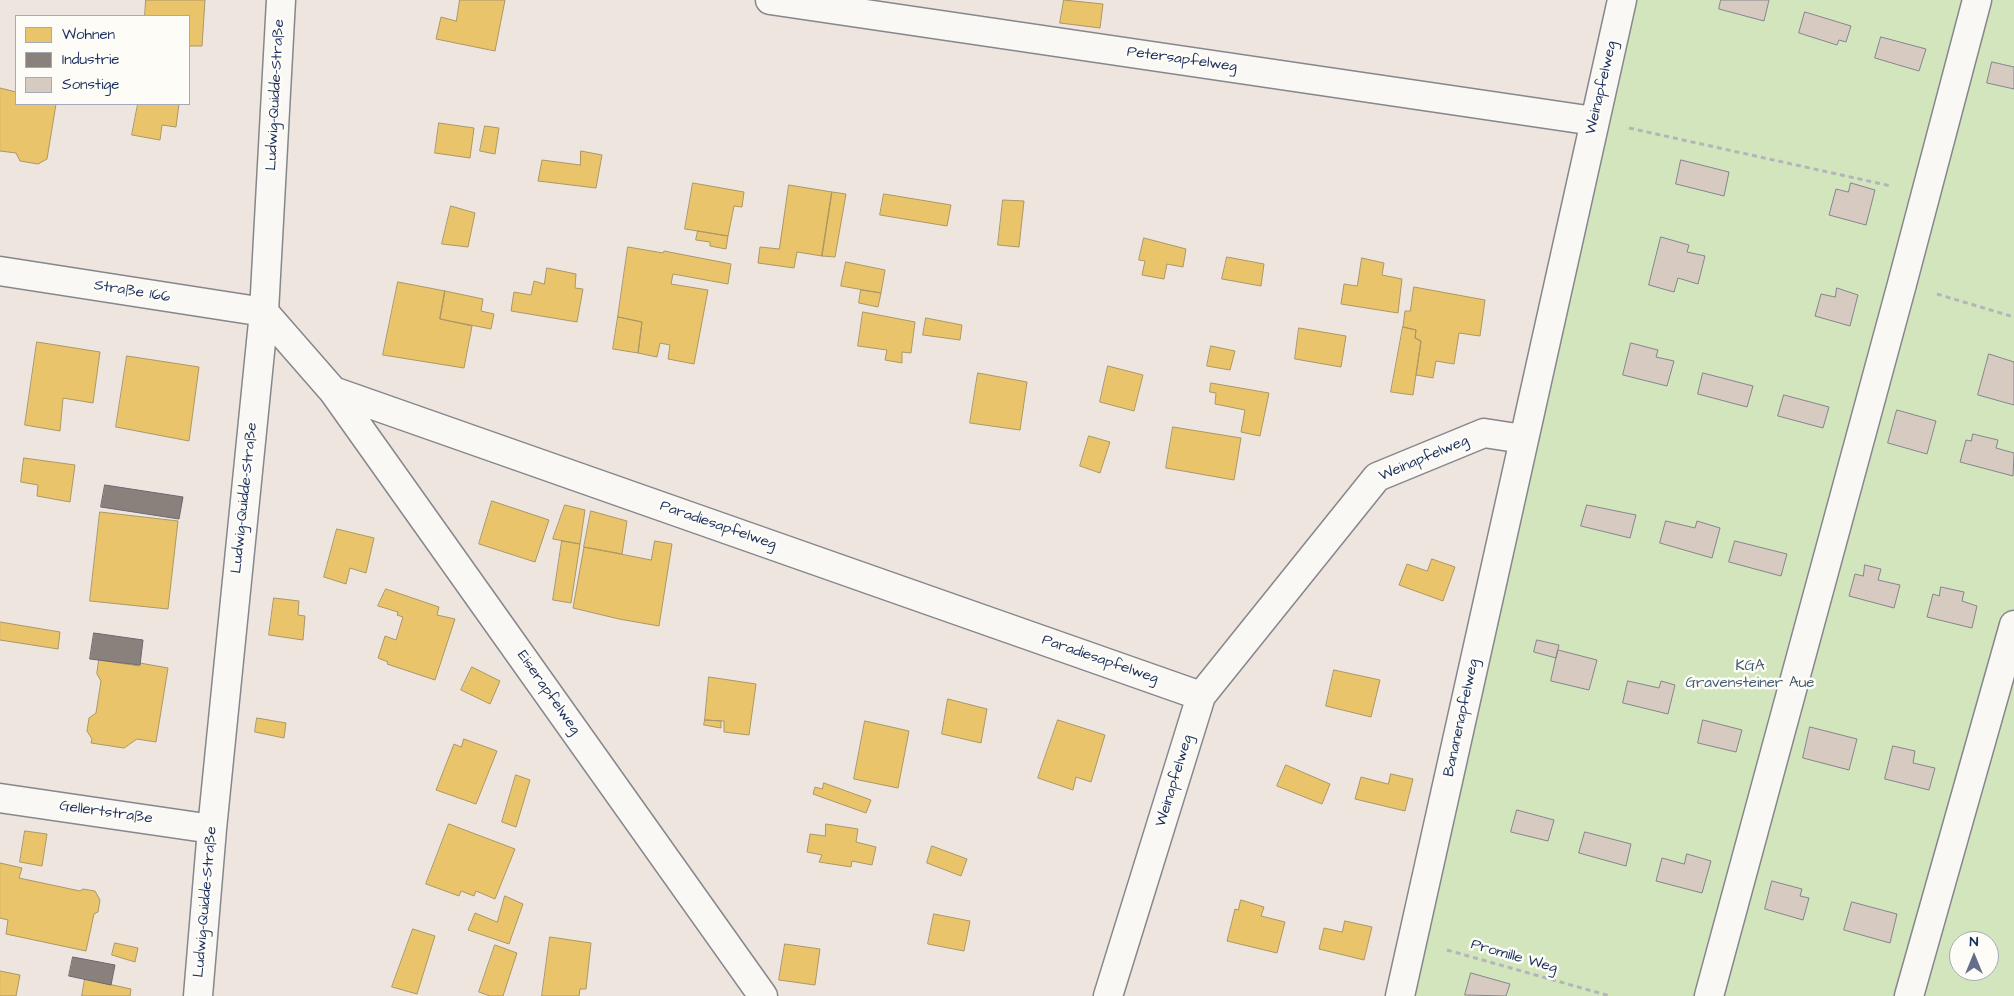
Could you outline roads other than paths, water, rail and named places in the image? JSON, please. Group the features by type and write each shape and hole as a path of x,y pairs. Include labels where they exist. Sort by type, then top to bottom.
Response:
{"street":[{"name":"Ludwig-Quidde-Straße","path":"198,996 212,829 264,312 281,0"},
{"name":"Petersapfelweg","path":"770,0 1594,121"},
{"name":"Weinapfelweg","path":"1108,996 1201,696 1376,477 1484,433 1523,439 1622,0"},
{"path":"1709,996 1977,0"},
{"name":"Straße 166","path":"0,271 264,312"},
{"name":"Paradiesapfelweg","path":"264,312 333,391 1201,696"},
{"name":"Eiserapfelweg","path":"333,391 763,996"},
{"name":"Bananenapfelweg","path":"1400,996 1523,439"},
{"path":"1909,996 2014,625"},
{"name":"Gellertstraße","path":"0,798 212,829"}],"park label":[{"name":"KGA Gravensteiner Aue","path":"1750,676"}]}
